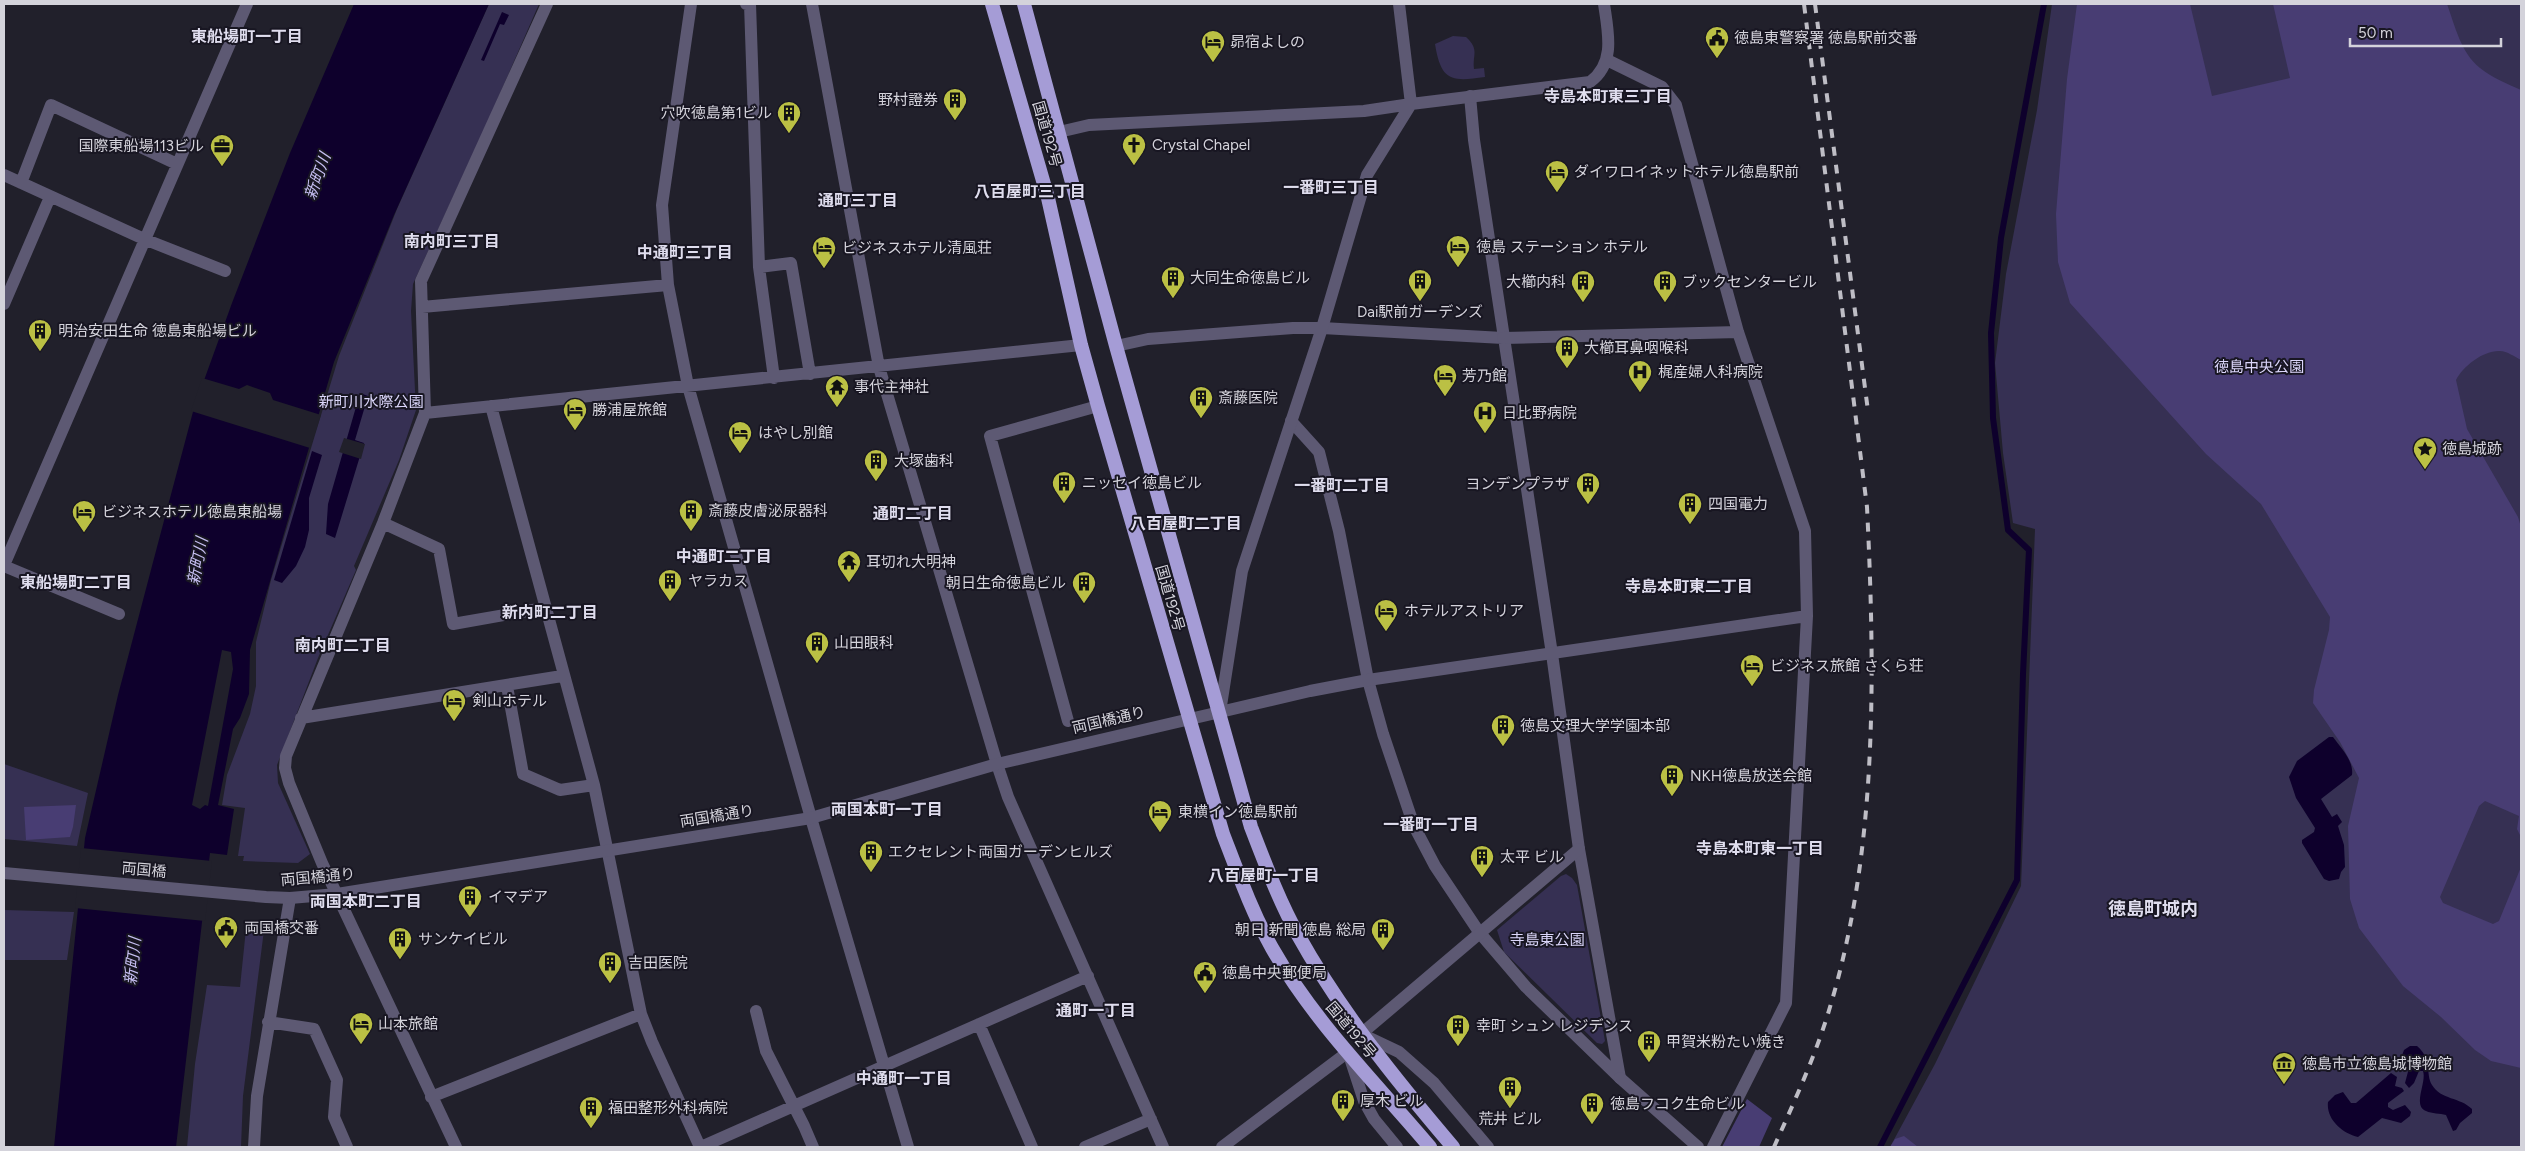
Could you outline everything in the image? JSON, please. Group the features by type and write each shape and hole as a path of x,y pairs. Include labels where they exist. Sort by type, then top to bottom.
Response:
{"highway":[{"name":"国道192号","path":"992,4 1048,198 1081,345 1098,406 1223,834 1245,893 1272,948 1306,1001 1430,1147"},
{"name":"国道192号","path":"1024,4 1116,346 1251,826 1273,883 1297,933 1325,982 1361,1034 1453,1147"}],"street":[{"path":"119,614 4,565 247,4"},
{"path":"456,1147 306,826 285,768 286,756 425,413 421,281 547,4"},
{"path":"691,4 662,205 668,285 688,386 811,818 908,1147"},
{"path":"746,4 750,4 759,267 774,378"},
{"path":"812,4 879,367 997,764 1008,797 1163,1147"},
{"path":"1220,712 1242,570 1322,328 1367,175 1411,104 1399,4"},
{"path":"1059,132 1090,125 1364,111 1590,82 1598,75 1607,60 1609,38 1604,4"},
{"path":"1607,60 1662,87 1676,105 1738,332 1805,531 1807,616 1786,1003 1713,1147"},
{"path":"1470,96 1474,140 1552,654 1579,849 1620,1078"},
{"path":"21,183 51,105 177,164"},
{"path":"4,175 144,239 225,272"},
{"path":"4,304 50,197"},
{"path":"759,267 791,263 810,374"},
{"path":"422,307 668,285"},
{"path":"1116,346 1148,339 1293,328 1503,338 1738,332"},
{"path":"425,413 1081,345"},
{"path":"491,406 562,676 594,785 641,1014 701,1147 1088,976"},
{"path":"1068,721 990,436 1098,406"},
{"path":"1291,421 1319,452 1339,531 1368,680 1383,734 1414,826 1434,866 1479,932 1526,987 1620,1078 1698,1147"},
{"path":"382,523 438,549 452,624 544,608"},
{"name":"両国橋通り","path":"210,892 290,898 337,894 811,818 997,764 1189,718 1368,680 1807,616"},
{"path":"301,718 562,676"},
{"path":"507,686 523,774 560,790 594,785"},
{"path":"1488,1147 1434,1083 1399,1052 1361,1034 1579,849"},
{"name":"両国橋","path":"4,873 210,892"},
{"path":"254,1147 257,1096 290,898"},
{"path":"756,1012 766,1051 813,1147"},
{"path":"431,1097 641,1014"},
{"path":"268,1022 314,1029 337,1080 334,1117 347,1147"},
{"path":"979,1024 1032,1147"},
{"path":"1222,1147 1348,1052 1364,1101 1374,1119 1396,1147"},
{"path":"1085,1147 1151,1119"}],"green space":[{"name":"新町川水際公園","path":"489,4 539,4 413,284 411,311 416,410 399,460 354,566 356,570 318,658 277,765 278,783 310,854 298,863 243,861 244,856 238,856 245,808 222,805 227,775 250,714 256,686 256,642 271,580 339,356 397,209"},
{"name":"徳島中央公園","path":"2052,4 2521,4 2521,1147 1890,1147 1935,1064 2021,886 2035,529 2013,523 2003,453 1995,363 2006,274 2037,110"},
{"path":"2077,4 2190,4 2212,96 2290,78 2273,4 2447,4 2459,39 2473,62 2490,75 2521,90 2521,360 2503,351 2487,353 2469,364 2456,380 2467,429 2518,517 2521,527 2521,837 2517,829 2519,816 2485,801 2479,806 2440,897 2443,903 2493,924 2499,921 2521,867 2521,1068 2491,1061 2475,1050 2441,1017 2403,986 2359,928 2350,899 2348,826 2359,778 2340,742 2313,703 2314,690 2329,630 2330,617 2261,504 2206,454 2070,303 2058,262 2056,214 2067,79"},
{"path":"1453,36 1466,37 1470,42 1475,53 1474,69 1484,68 1485,77 1456,79 1444,72 1437,56 1435,44"},
{"path":"4,764 88,793 77,846 4,839"},
{"path":"76,805 70,837 26,840 24,807"},
{"name":"寺島東公園","path":"1566,874 1577,885 1605,1041 1602,1044 1597,1043 1504,952 1497,930 1561,876"},
{"path":"4,910 74,912 67,960 4,960"},
{"path":"246,929 264,930 243,1096 241,1147 187,1147 195,1064 207,985 240,987"},
{"path":"1747,1099 1772,1118 1759,1147 1722,1147"},
{"path":"1904,1136 1918,1147 1890,1147 1895,1139"}],"water":[{"name":"新町川","path":"354,4 489,4 394,215 334,362 250,650 249,694 240,718 233,729 218,805 234,809 227,855 210,853 176,1147 54,1147 85,838 118,695 194,408 290,153"},
{"path":"502,12 509,15 504,25 500,24 484,61 481,60"},
{"path":"360,393 368,396 355,440 364,443 335,538 326,534 328,504"},
{"path":"312,451 322,455 309,498 309,530 305,547 296,566 282,583 274,580"},
{"path":"2329,737 2333,737 2343,750 2351,765 2352,775 2321,799 2332,817 2337,814 2342,822 2338,826 2344,845 2345,867 2339,879 2329,881 2324,879 2302,843 2302,840 2314,832 2315,828 2296,798 2289,777 2297,761"},
{"path":"2410,1046 2417,1046 2425,1056 2430,1080 2436,1090 2445,1096 2462,1102 2472,1109 2472,1113 2460,1123 2456,1130 2453,1131 2446,1115 2428,1112 2422,1108 2420,1099 2424,1076 2423,1071 2419,1071 2414,1083 2409,1088 2405,1083 2409,1068 2400,1061 2404,1050"},
{"path":"2391,1073 2397,1077 2395,1086 2402,1088 2404,1091 2388,1103 2388,1107 2393,1110 2405,1105 2411,1112 2410,1116 2401,1123 2382,1118 2358,1137 2341,1129 2332,1119 2328,1102 2335,1095 2343,1092 2351,1103 2356,1103"}],"pier":[{"path":"202,378 239,389 247,385 270,393 273,400 321,415 310,448 191,411"},
{"path":"344,438 365,444 361,459 339,452"},
{"path":"222,650 231,652 233,669 208,806 205,805 200,809 192,805"},
{"path":"81,848 212,861 205,921 75,908"}],"waterway":[{"path":"1880,1147 2017,880 2029,550 2008,530 1993,418 1991,333 2001,238 2044,4"}],"railway":[{"path":"1774,1147 1818,1043 1846,947 1857,885 1870,759 1871,632 1867,507 1804,4"},
{"path":"1815,4 1868,411"}],"place":[{"name":"徳島東警察署 徳島駅前交番","path":"1717,59"},
{"name":"昴宿よしの","path":"1213,63"},
{"name":"野村證券","path":"955,121"},
{"name":"穴吹徳島第1ビル","path":"789,134"},
{"name":"Crystal Chapel","path":"1134,166"},
{"name":"国際東船場113ビル","path":"222,167"},
{"name":"ダイワロイネットホテル徳島駅前","path":"1557,193"},
{"name":"徳島 ステーション ホテル","path":"1458,268"},
{"name":"ビジネスホテル清風荘","path":"824,269"},
{"name":"大同生命徳島ビル","path":"1173,299"},
{"name":"Dai駅前ガーデンズ","path":"1420,302"},
{"name":"大櫛内科","path":"1583,303"},
{"name":"ブックセンタービル","path":"1665,303"},
{"name":"明治安田生命 徳島東船場ビル","path":"40,352"},
{"name":"大櫛耳鼻咽喉科","path":"1567,369"},
{"name":"梶産婦人科病院","path":"1640,393"},
{"name":"芳乃館","path":"1445,397"},
{"name":"事代主神社","path":"837,408"},
{"name":"斎藤医院","path":"1201,419"},
{"name":"勝浦屋旅館","path":"575,431"},
{"name":"日比野病院","path":"1485,434"},
{"name":"はやし別館","path":"740,454"},
{"name":"徳島城跡","path":"2425,470"},
{"name":"大塚歯科","path":"876,482"},
{"name":"ニッセイ徳島ビル","path":"1064,504"},
{"name":"ヨンデンプラザ","path":"1588,505"},
{"name":"四国電力","path":"1690,525"},
{"name":"斎藤皮膚泌尿器科","path":"691,532"},
{"name":"ビジネスホテル徳島東船場","path":"84,533"},
{"name":"耳切れ大明神","path":"849,583"},
{"name":"ヤラカス","path":"670,602"},
{"name":"朝日生命徳島ビル","path":"1084,604"},
{"name":"ホテルアストリア","path":"1386,632"},
{"name":"山田眼科","path":"817,664"},
{"name":"ビジネス旅館 さくら荘","path":"1752,687"},
{"name":"剣山ホテル","path":"454,722"},
{"name":"徳島文理大学学園本部","path":"1503,747"},
{"name":"NKH徳島放送会館","path":"1672,797"},
{"name":"東横イン徳島駅前","path":"1160,833"},
{"name":"エクセレント両国ガーデンヒルズ","path":"871,873"},
{"name":"太平 ビル","path":"1482,878"},
{"name":"イマデア","path":"470,918"},
{"name":"両国橋交番","path":"226,949"},
{"name":"朝日 新聞 徳島 総局","path":"1383,951"},
{"name":"サンケイビル","path":"400,960"},
{"name":"吉田医院","path":"610,984"},
{"name":"徳島中央郵便局","path":"1205,994"},
{"name":"山本旅館","path":"361,1045"},
{"name":"幸町 シュン レジデンス","path":"1458,1047"},
{"name":"甲賀米粉たい焼き","path":"1649,1063"},
{"name":"徳島市立徳島城博物館","path":"2284,1085"},
{"name":"荒井 ビル","path":"1510,1109"},
{"name":"厚木 ビル","path":"1343,1122"},
{"name":"徳島フコク生命ビル","path":"1592,1125"},
{"name":"福田整形外科病院","path":"591,1129"}],"district":[{"name":"東船場町一丁目","path":"247,36"},
{"name":"寺島本町東三丁目","path":"1608,96"},
{"name":"一番町三丁目","path":"1331,187"},
{"name":"八百屋町三丁目","path":"1030,191"},
{"name":"通町三丁目","path":"858,200"},
{"name":"南内町三丁目","path":"452,241"},
{"name":"中通町三丁目","path":"685,252"},
{"name":"一番町二丁目","path":"1342,485"},
{"name":"通町二丁目","path":"913,513"},
{"name":"八百屋町二丁目","path":"1186,523"},
{"name":"中通町二丁目","path":"724,556"},
{"name":"東船場町二丁目","path":"76,582"},
{"name":"寺島本町東二丁目","path":"1689,586"},
{"name":"新内町二丁目","path":"550,612"},
{"name":"南内町二丁目","path":"343,645"},
{"name":"両国本町一丁目","path":"887,809"},
{"name":"一番町一丁目","path":"1431,824"},
{"name":"寺島本町東一丁目","path":"1760,848"},
{"name":"八百屋町一丁目","path":"1264,875"},
{"name":"両国本町二丁目","path":"366,901"},
{"name":"徳島町城内","path":"2153,909"},
{"name":"通町一丁目","path":"1096,1010"},
{"name":"中通町一丁目","path":"904,1078"}]}
